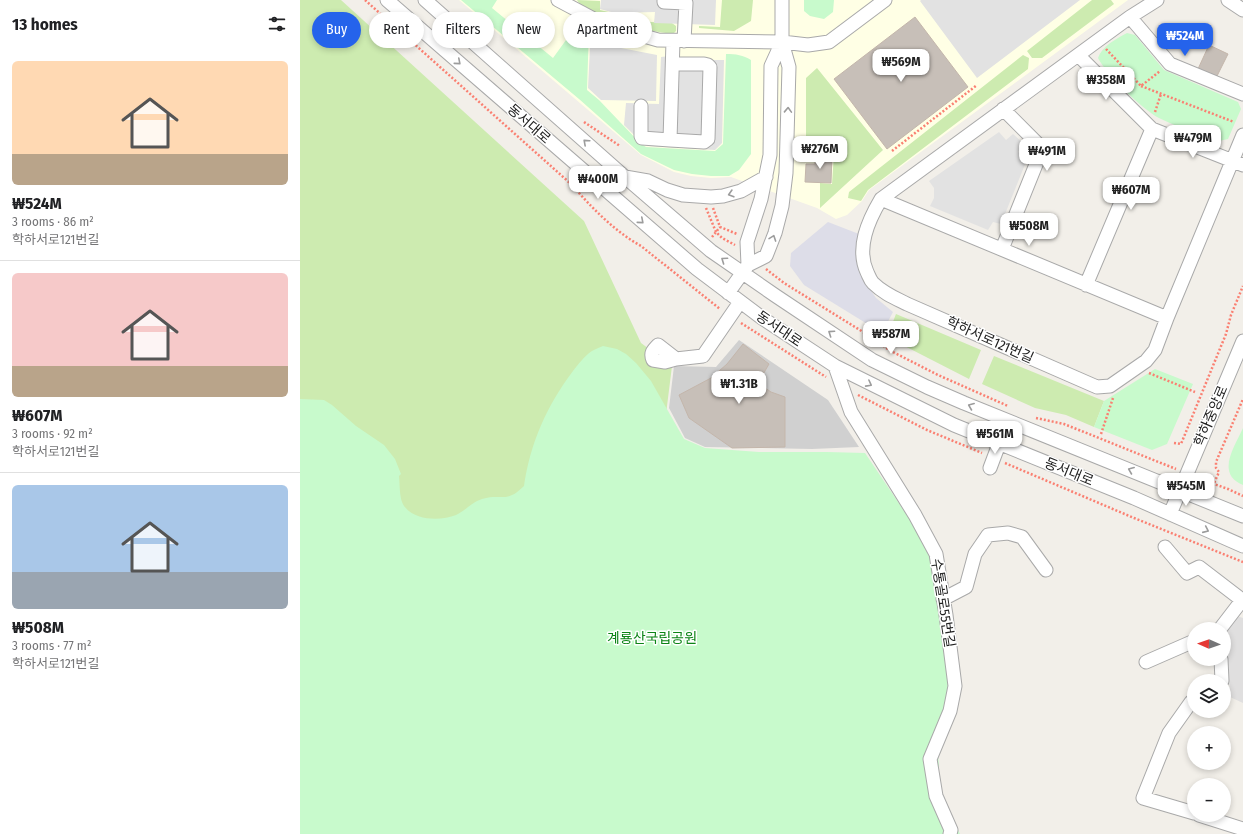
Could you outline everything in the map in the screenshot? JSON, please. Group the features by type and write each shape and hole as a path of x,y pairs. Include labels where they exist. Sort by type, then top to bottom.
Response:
{"street":[{"name":"동서대로","path":"387,0 689,263 762,318 835,366 954,426 1134,498 1243,546"},
{"name":"동서대로","path":"425,0 704,245 745,269 872,360 964,403 1243,516"},
{"path":"664,0 664,2 686,3 673,64 670,140"},
{"path":"565,2 605,25 658,40 782,42 808,45 829,42 885,0"},
{"name":"학하서로121번길","path":"1157,0 1130,17 881,199 870,217 862,245 863,264 872,282 884,292 908,304 1097,387 1110,386 1146,361 1155,350 1166,318 1237,163 1243,135"},
{"path":"1228,0 1243,10"},
{"path":"728,293 745,269 766,256 775,233 782,206 786,173 790,67 782,42 778,2"},
{"path":"1130,17 1170,64 1243,94"},
{"path":"745,269 747,242 761,199 770,155 770,66 782,42"},
{"path":"1078,55 1152,129 1237,163"},
{"path":"641,106 640,136 642,138 704,142 708,139 710,67 704,64 673,64"},
{"path":"1002,249 1039,157 1037,143 1003,109"},
{"path":"1086,285 1152,129"},
{"path":"625,177 648,181 684,195 711,197 723,196 741,191 766,177"},
{"path":"881,199 1166,318"},
{"path":"676,359 703,356 740,302"},
{"name":"학하중앙로","path":"1170,514 1243,341"},
{"name":"수통골로55번길","path":"835,366 851,412 915,515 936,554 955,686 950,711 930,759 936,796 951,830 950,834"},
{"path":"992,461 999,444"},
{"path":"943,599 966,587 976,554 988,535 1008,533 1022,537 1046,570"},
{"path":"1165,547 1187,573 1199,567 1243,599 1225,622"},
{"path":"1146,662 1187,644"},
{"path":"1187,707 1169,732 1143,798 1187,812"},
{"path":"1221,822 1243,829"}],"path":[{"path":"365,0 571,184 586,202 627,238 640,246 722,310"},
{"path":"1103,46 1141,86 1234,122"},
{"path":"1141,86 1170,64"},
{"path":"892,151 977,85"},
{"path":"1155,112 1161,94"},
{"path":"703,202 716,232 722,238 733,244"},
{"path":"711,202 720,227 737,234"},
{"path":"712,237 720,227"},
{"path":"719,242 722,238"},
{"path":"784,282 876,340 889,350 938,375 1013,408"},
{"path":"1174,443 1181,444 1226,334 1231,316 1243,286"},
{"path":"741,323 812,369 832,380"},
{"path":"1144,371 1195,392"},
{"path":"1101,434 1115,392"},
{"path":"860,396 992,461 1243,562"},
{"path":"1243,399 1216,462 1216,468 1219,472 1213,484 1243,496"},
{"path":"1034,417 1064,424 1149,458"}],"shaded area":[{"path":"459,0 1128,0 869,190 862,201 847,215 836,219 817,208 731,177 711,178 691,176 674,172 641,155 515,48 555,48 555,12 502,12 502,37 494,30 494,12 473,12"},
{"path":"601,0 716,0 715,25 654,23 655,12 611,12 600,9"},
{"path":"1080,0 977,78 920,1"},
{"path":"590,48 621,48 657,55 656,101 601,100 588,88"},
{"path":"670,56 686,60 724,60 722,143 715,150 648,146 642,143 624,125 626,103 659,104 661,57"},
{"path":"999,132 1006,140 1013,134 1024,144 1018,152 1028,157 1001,224 993,222 988,230 930,206 934,198 934,188 929,181"},
{"path":"828,222 859,234 859,266 865,282 876,298 893,312 882,333 804,285 790,266 791,253"},
{"path":"739,340 828,400 859,447 812,449 705,447 685,438 669,408 674,366 716,367"},
{"path":"1237,616 1243,618 1243,703 1231,697 1231,674 1229,674 1228,666 1231,666 1231,624"}],"green space":[{"path":"300,0 341,0 354,12 312,12 312,48 361,48 361,18 369,25 369,48 394,48 584,221 641,343 672,366 666,414 300,834"},
{"path":"461,0 497,0 492,8 502,16 502,34 494,28 494,12 475,12"},
{"path":"577,0 600,1 600,10 608,12 590,12"},
{"path":"722,0 753,0 751,21 734,31 699,28 699,26 720,27"},
{"path":"804,0 834,0 833,12 824,19 810,16 804,11"},
{"path":"1092,0 1111,0 1114,4 1042,58 1032,58 1027,51"},
{"path":"652,22 672,23 676,26 676,31 673,34 652,30"},
{"path":"1127,33 1135,35 1164,70 1238,102 1241,109 1228,139 1219,141 1159,118 1144,108 1117,82 1102,65 1098,58 1106,46"},
{"path":"563,44 563,48 588,48 587,90 599,100 640,143 646,147 715,151 723,144 726,54 739,55 751,60 751,154 739,170 729,176 692,174 674,170 641,154 518,48 541,48 553,58"},
{"path":"1023,55 1029,58 1028,69 868,190 861,201 848,198 849,192"},
{"path":"817,68 883,150 820,208 820,183 832,184 834,154 806,153 806,78"},
{"path":"896,314 981,350 969,379 887,337"},
{"name":"계룡산국립공원","path":"603,346 617,349 626,354 636,363 651,381 684,439 705,448 759,452 865,453 917,530 931,556 951,686 946,712 936,735 939,765 938,777 946,806 960,834 300,834 300,399 324,400 356,426 384,445 395,459 401,474 399,476 401,500 409,511 421,517 436,519 450,517 482,499 513,495 524,486 535,440 555,397 584,358 592,351"},
{"path":"994,356 1104,401 1094,427 1066,415 1035,408 982,384"},
{"path":"1155,369 1193,384 1167,444 1152,450 1094,427 1104,401"},
{"path":"1243,428 1243,485 1235,480 1230,474 1229,467 1232,451"}],"building":[{"path":"915,17 968,87 887,149 834,79"},
{"path":"1209,45 1228,54 1216,78 1198,69"},
{"path":"816,155 832,155 831,183 805,182 806,164 815,164"},
{"path":"743,344 769,364 758,383 771,392 785,397 785,447 732,448 689,418 679,395 711,378 727,364"}]}
